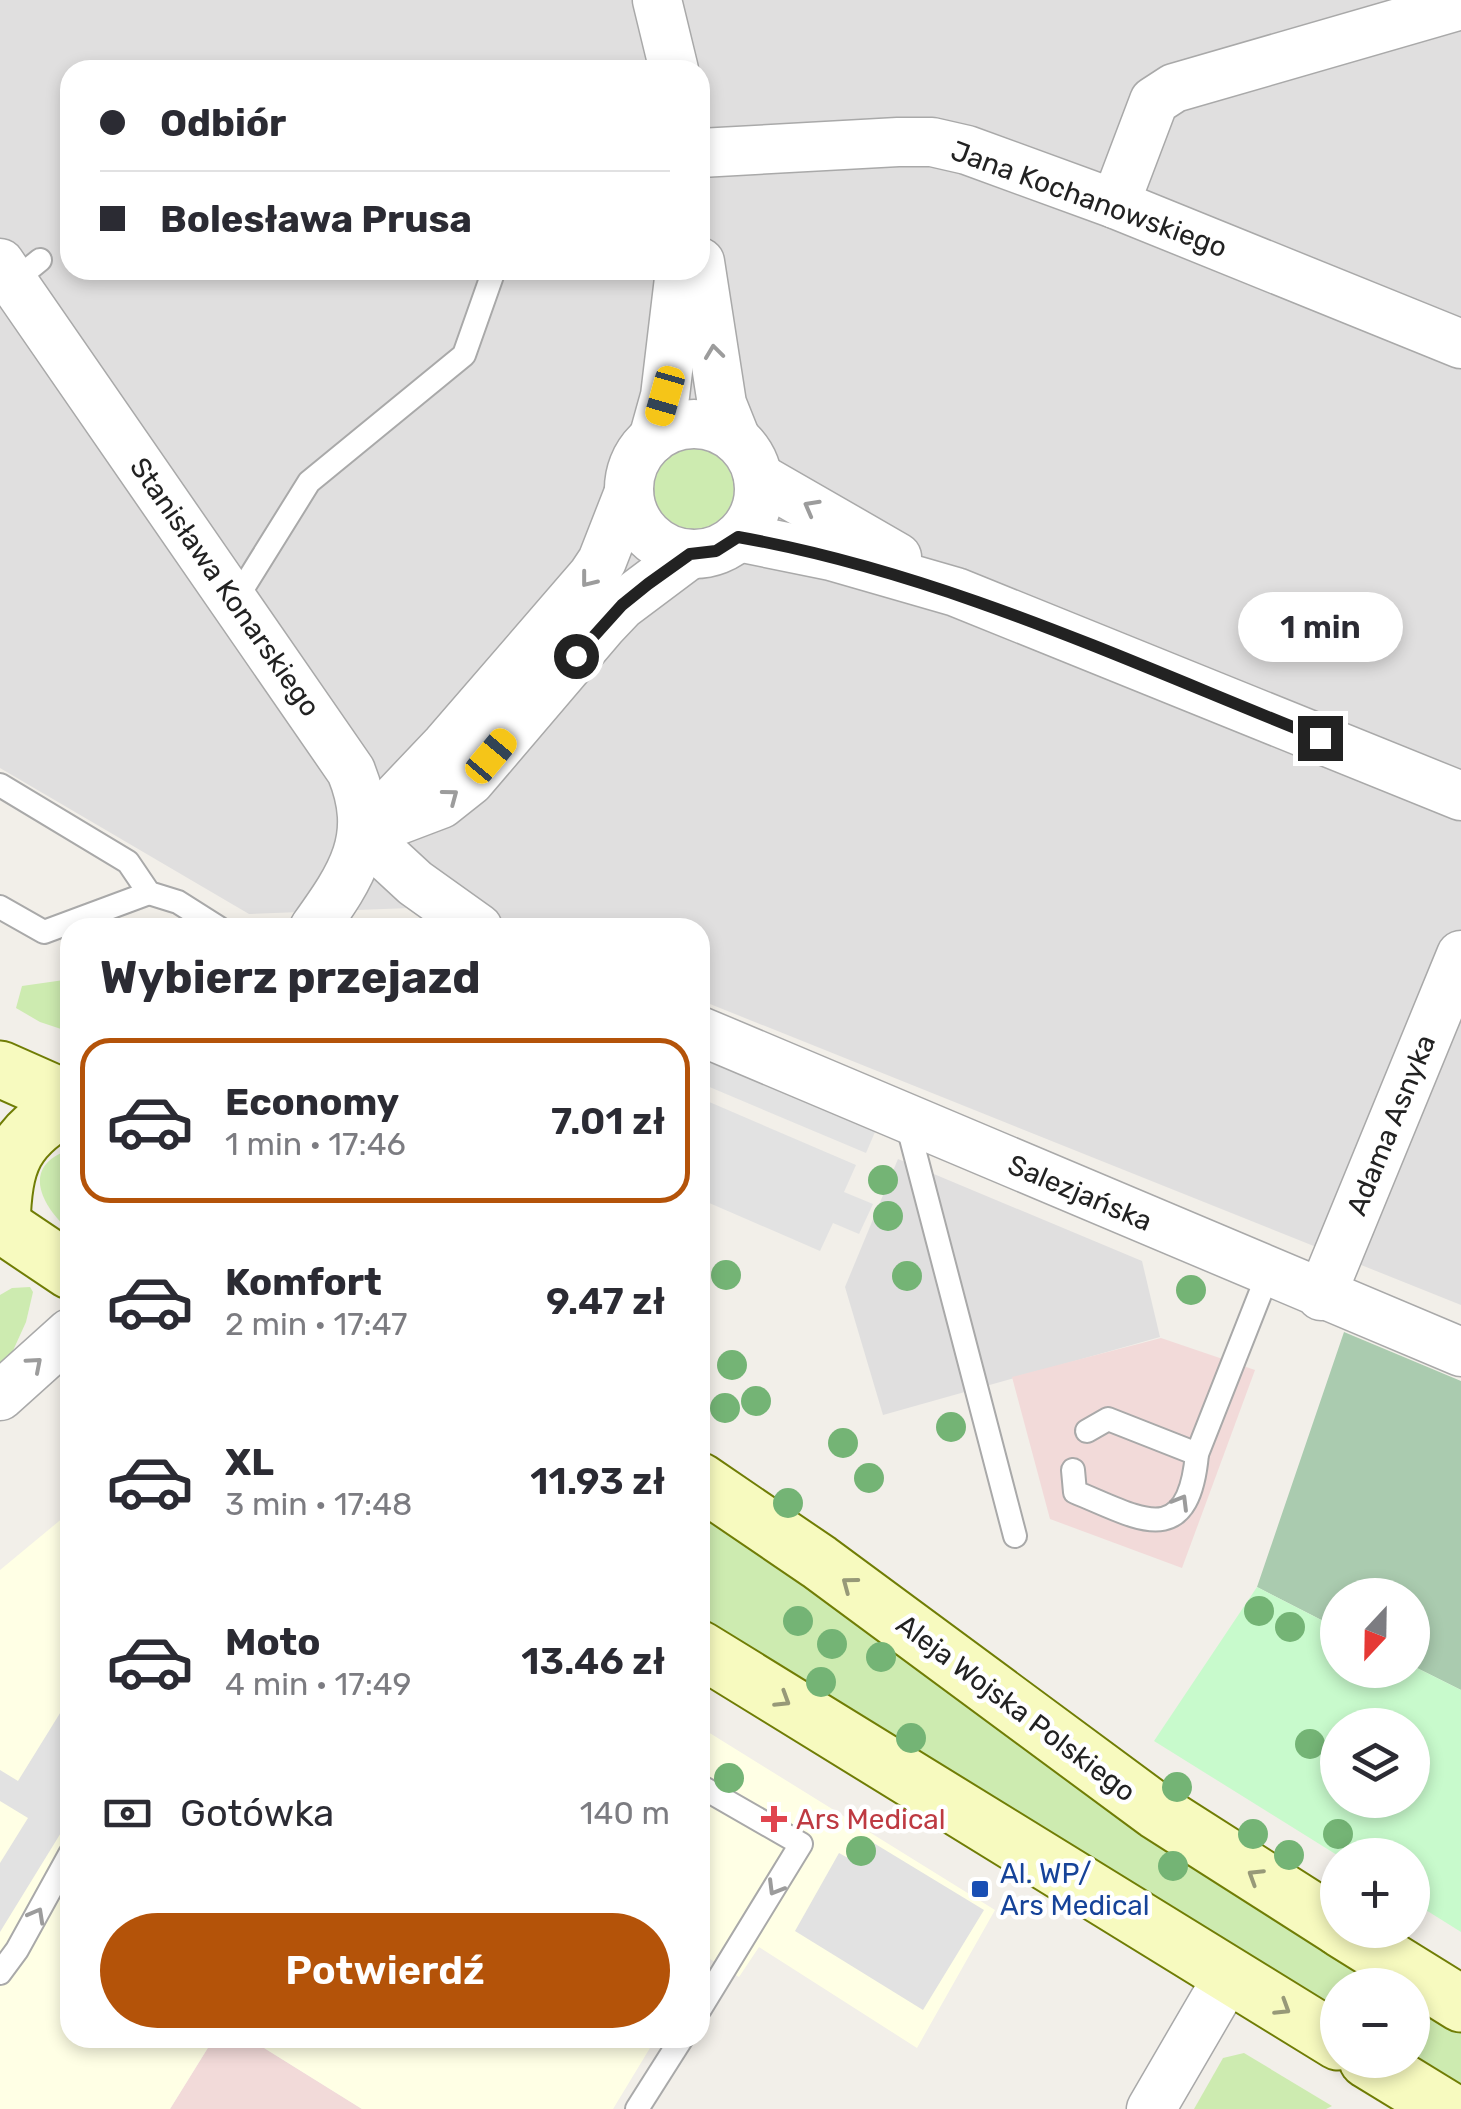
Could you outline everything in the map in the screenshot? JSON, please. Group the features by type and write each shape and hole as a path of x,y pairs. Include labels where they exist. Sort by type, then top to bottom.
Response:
{"main road":[{"path":"0,1069 60,1097"},
{"path":"60,1110 30,1132 14,1152 3,1188 1,1226 60,1264"},
{"name":"Aleja Wojska Polskiego","path":"710,1488 819,1562 1156,1811 1320,1916"},
{"path":"710,1655 1320,2031"},
{"name":"Aleja Wojska Polskiego","path":"1371,1948 1461,2004"},
{"path":"1396,2078 1447,2109"}],"street":[{"path":"657,0 672,60"},
{"path":"1115,204 1154,101 1174,88 1461,4"},
{"name":"Jana Kochanowskiego","path":"710,153 932,142 967,150 1115,204 1461,344"},
{"name":"Stanisława Konarskiego","path":"18,268 351,772 359,791 362,834 353,869 321,918"},
{"path":"362,834 446,745 602,561 629,492 635,463 653,439 665,396 679,280"},
{"path":"629,492 643,530 664,547 690,554 716,551 738,537 756,510 747,458 722,404 703,280"},
{"path":"653,439 685,425 720,430 747,458 956,592"},
{"path":"738,537 831,556 956,592 1461,796"},
{"path":"362,834 442,804 470,781 602,625 622,605 690,554"},
{"path":"362,834 414,883 464,918"},
{"name":"Adama Asnyka","path":"1321,1296 1461,955"},
{"name":"Salezjańska","path":"710,1036 1461,1352"},
{"path":"0,1396 60,1342"},
{"path":"1151,2109 1228,1975"}],"lane":[{"path":"235,601 309,482 464,355 490,280"},
{"path":"0,785 128,862 149,893"},
{"path":"82,918 149,893 178,902 203,918"},
{"path":"0,907 44,932 60,926"},
{"path":"906,1119 1015,1536"},
{"path":"1182,1456 1268,1274"},
{"path":"1073,1470 1075,1492 1097,1490 1164,1521 1175,1515 1184,1501 1196,1471 1182,1456 1150,1446 1133,1428 1108,1419 1087,1431"},
{"path":"1112,1441 1133,1428"},
{"path":"710,1792 801,1844 710,1994"},
{"path":"0,1973 60,1872"},
{"path":"637,2109 676,2048"}],"shaded area":[{"path":"0,0 1461,0 1461,1305 710,1004 710,918 496,918 465,906 249,914 0,768"},
{"path":"710,1053 878,1125 866,1153 710,1087"},
{"path":"710,1102 856,1165 844,1192 873,1204 859,1234 833,1223 820,1251 710,1203"},
{"path":"898,1159 1142,1261 1160,1337 883,1415 845,1287"},
{"path":"1344,1332 1461,1381 1461,1690 1430,1674 1430,1578 1320,1578 1320,1619 1257,1587"},
{"path":"1161,1338 1255,1370 1182,1568 1050,1519 1012,1377"},
{"path":"60,1520 60,2048 208,2048 170,2109 0,2109 0,1570"},
{"path":"60,1713 60,1834 0,1932 0,1863 28,1818 0,1801 0,1770 18,1781"},
{"name":"Ars Medical","path":"710,1733 995,1910 917,2048 759,1947 739,1977 710,1959"},
{"path":"872,1842 984,1910 923,2010 795,1931 839,1853 859,1864"},
{"path":"208,2048 264,2048 362,2109 170,2109"},
{"path":"264,2048 650,2048 613,2109 362,2109"}],"green space":[{"path":"694,449 709,452 722,461 731,474 731,504 722,517 709,526 694,529 679,526 666,517 657,504 654,489 657,474 666,461 679,452"},
{"path":"60,981 60,1029 16,1008 22,986"},
{"path":"60,1154 60,1221 40,1187 45,1165"},
{"path":"30,1287 33,1292 26,1322 6,1366 0,1363 0,1295 12,1288"},
{"path":"710,1515 1320,1936 1320,1948 1337,1948 1366,1968 1320,1968 1320,2005 710,1629"},
{"path":"1257,1587 1320,1619 1320,1688 1430,1688 1430,1674 1461,1690 1461,1932 1430,1913 1430,1838 1320,1838 1320,1844 1154,1741"},
{"path":"1430,2009 1461,2029 1461,2091 1430,2071"},
{"path":"1244,2053 1332,2106 1194,2109 1223,2058"}],"place":[{"name":"Ars Medical","path":"774,1819"},
{"name":"Al. WP/ Ars Medical","path":"980,1889"}],"route":[{"path":"576,656 602,625 648,584 690,554 716,551 738,537 831,556 956,592 1320,738"}]}
